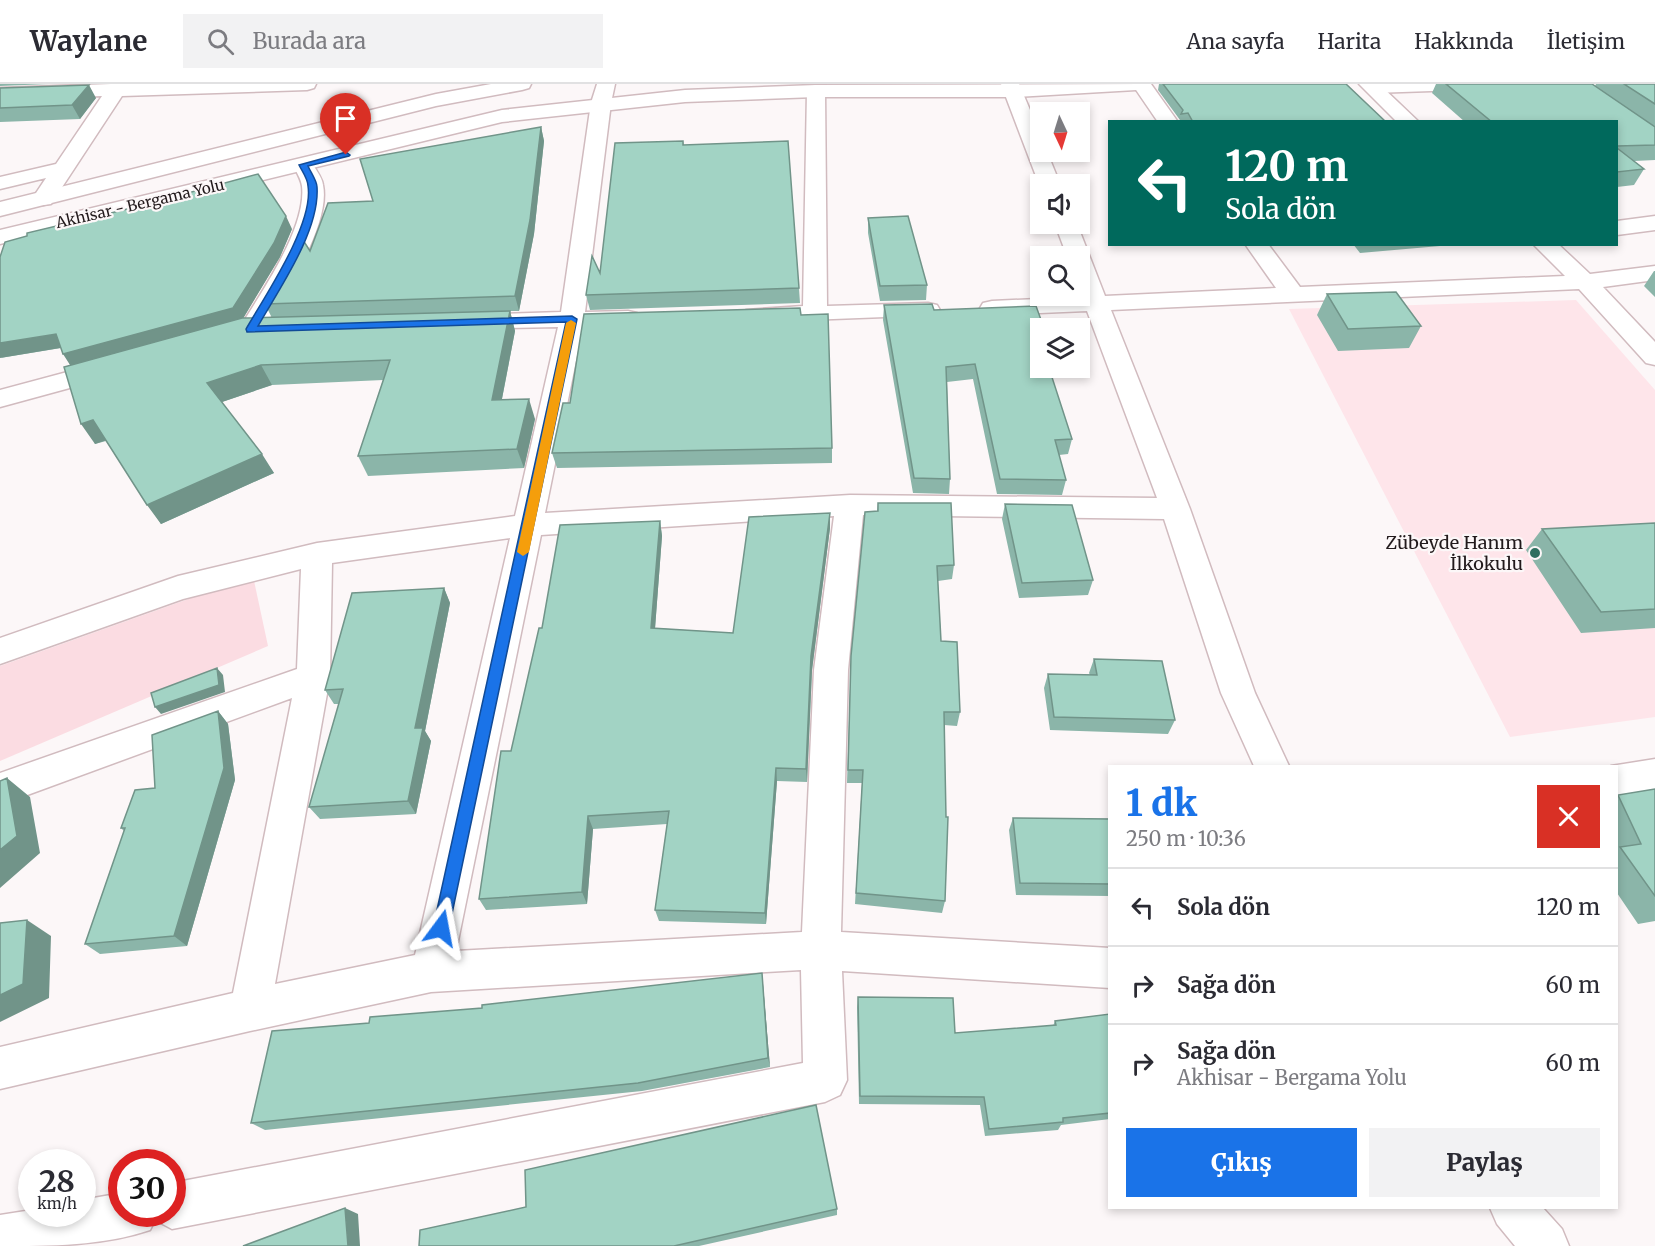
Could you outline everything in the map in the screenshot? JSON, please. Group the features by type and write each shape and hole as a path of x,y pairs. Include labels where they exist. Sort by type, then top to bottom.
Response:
{"street":[{"path":"0,94 118,87 307,84"},
{"name":"Akhisar - Bergama Yolu","path":"0,209 436,100 522,84"},
{"name":"Akhisar - Bergama Yolu","path":"0,237 502,116 603,94 685,96 1136,84"},
{"path":"1141,84 1167,120"},
{"path":"1370,86 1407,120"},
{"path":"43,199 118,87"},
{"path":"1012,87 1046,174"},
{"path":"815,314 816,91"},
{"path":"431,972 572,319 603,94"},
{"path":"251,331 298,248 310,210 313,186 303,165"},
{"path":"0,183 64,168"},
{"path":"1618,228 1655,223"},
{"path":"1257,246 1293,296"},
{"path":"1546,246 1585,282 1655,357"},
{"path":"734,315 1293,296 1585,282 1655,273"},
{"path":"1090,286 1175,509 1238,693 1271,765"},
{"path":"443,322 653,317"},
{"path":"0,399 134,362"},
{"path":"0,651 178,588 317,554 529,525 850,505 1175,509"},
{"path":"186,1203 825,1080 821,950 831,670 850,505"},
{"path":"250,1010 313,677 317,554"},
{"path":"0,789 313,677"},
{"path":"1618,780 1655,774"},
{"path":"0,1068 250,1010 431,972 821,950 1108,968"},
{"path":"1514,1209 1545,1246"},
{"path":"0,1239 108,1219"}],"lane":[{"path":"1370,86 1490,84"}],"shaded area":[{"name":"Zübeyde Hanım İlkokulu","path":"1576,300 1655,390 1655,717 1510,737 1289,309"},
{"path":"253,576 268,646 0,761 0,666"}],"building":[{"path":"1163,84 1346,84 1384,120 1192,120 1188,113 1181,114 1183,110"},
{"path":"1446,84 1592,84 1655,127 1655,145 1618,146 1618,120 1490,120"},
{"path":"1624,84 1655,84 1655,104"},
{"path":"89,85 72,105 0,108 0,88"},
{"path":"541,127 530,220 515,296 265,304 303,240 310,251 328,203 373,201 360,159"},
{"path":"683,141 683,145 788,141 799,288 586,295 592,256 600,273 615,143"},
{"path":"1618,149 1644,169 1618,172"},
{"path":"258,174 286,216 274,243 233,308 63,354 56,334 0,343 0,257 5,242 27,236 27,233 140,206"},
{"path":"908,216 927,285 880,286 868,218"},
{"path":"1396,292 1421,326 1348,329 1327,294"},
{"path":"932,304 934,310 1036,306 1040,318 1030,318 1030,378 1052,378 1072,439 1055,440 1066,480 1000,479 975,364 946,367 950,479 914,478 884,305"},
{"path":"800,308 801,315 828,314 832,448 552,453 563,403 570,403 584,314"},
{"path":"510,311 492,400 529,399 517,449 358,456 390,360 261,365 207,383 262,454 147,505 93,420 81,424 64,367 242,318"},
{"path":"878,503 951,503 954,565 937,566 941,641 957,642 960,712 944,712 946,817 948,817 945,901 856,893 863,770 848,770 851,656 865,512 878,511"},
{"path":"1005,504 1072,505 1093,580 1022,583"},
{"path":"830,513 811,656 806,769 776,768 765,913 655,910 669,811 588,816 582,892 479,899 501,751 511,751 539,628 542,628 560,525 660,521 651,628 733,633 749,517"},
{"path":"1655,523 1655,609 1601,612 1542,529"},
{"path":"444,588 415,728 423,728 408,801 309,807 343,689 325,690 352,593"},
{"path":"1094,659 1162,661 1175,720 1054,717 1048,674 1097,675"},
{"path":"217,668 219,685 155,707 151,693"},
{"path":"218,711 224,768 174,936 85,944 125,828 121,828 135,790 155,788 152,735"},
{"path":"7,778 17,836 0,850 0,781"},
{"path":"1655,789 1655,896 1620,847 1641,844 1618,795"},
{"path":"1013,818 1108,819 1108,884 1020,883"},
{"path":"27,920 23,984 0,995 0,923"},
{"path":"762,973 768,1058 638,1083 251,1123 272,1031 369,1023 370,1017 482,1008 482,1005"},
{"path":"858,997 953,998 955,1033 1056,1025 1055,1021 1108,1014 1108,1113 1063,1118 1063,1122 989,1129 984,1097 860,1096"},
{"path":"816,1105 837,1209 674,1246 419,1246 420,1230 526,1207 525,1170"},
{"path":"345,1208 348,1246 243,1246"}],"slow traffic":[{"path":"523,552 571,323"}],"place":[{"name":"Zübeyde Hanım İlkokulu","path":"1535,553"}],"route":[{"path":"346,155 303,165 313,186 310,210 298,248 251,329 572,319 441,928"}]}
